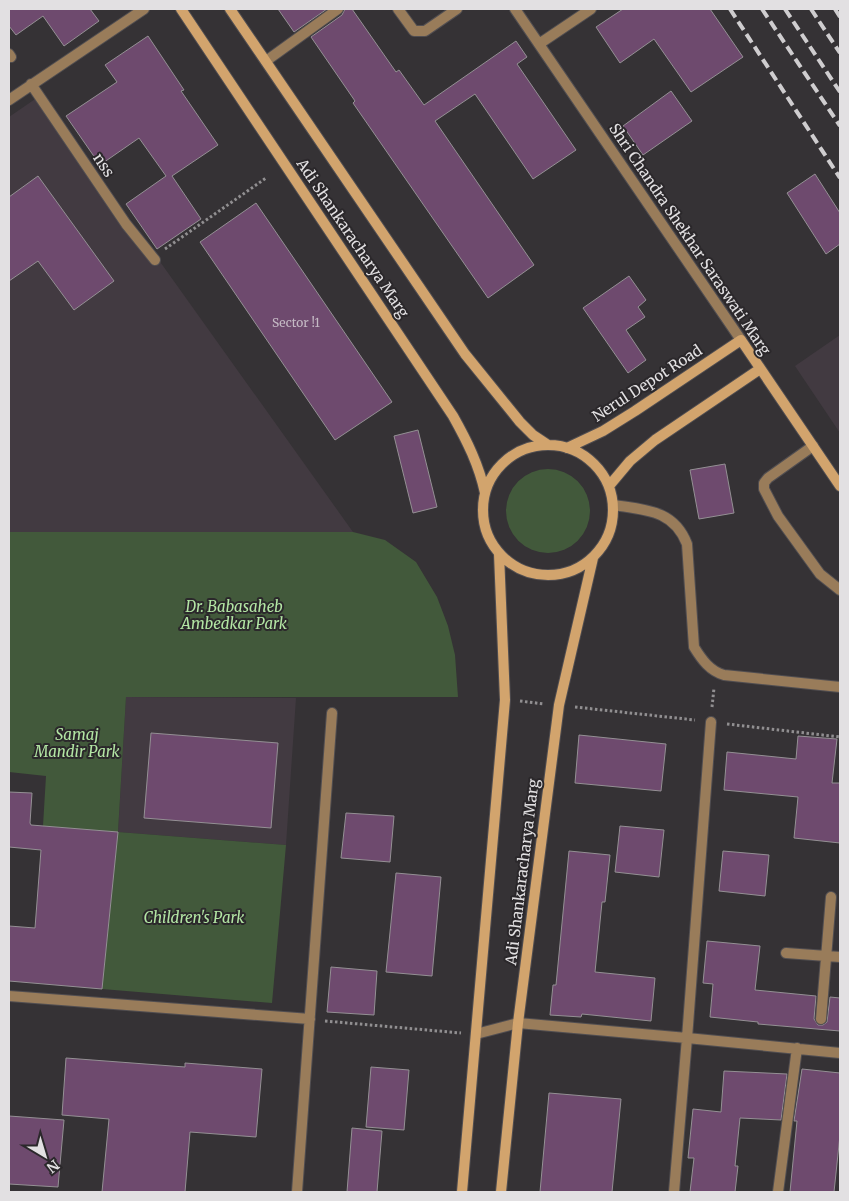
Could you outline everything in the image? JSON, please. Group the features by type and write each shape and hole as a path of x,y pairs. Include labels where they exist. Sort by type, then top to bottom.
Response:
{"main road":[{"name":"Adi Shankaracharya Marg","path":"181,9 453,416 473,454 481,474 485,493"},
{"name":"Adi Shankaracharya Marg","path":"230,9 465,354 520,422 533,435 548,445"},
{"name":"Shri Chandra Shekhar Saraswati Marg","path":"740,340 840,486"},
{"name":"Nerul Depot Road","path":"567,448 603,431 740,340"},
{"path":"609,486 630,461 655,440 760,369"},
{"path":"548,445 567,448 585,456 599,469 609,486 614,505 612,524 605,542 593,558 577,569 557,575 536,574 516,567 499,554 486,528 483,514 485,493 494,474 510,458 529,448 548,445"},
{"name":"Adi Shankaracharya Marg","path":"462,1192 505,700 499,554"},
{"name":"Adi Shankaracharya Marg","path":"501,1192 518,1023 559,705 593,558"}],"street":[{"path":"9,100 144,9"},
{"path":"266,61 338,9"},
{"path":"398,9 414,31 425,31 456,9"},
{"name":"Shri Chandra Shekhar Saraswati Marg","path":"515,9 740,340"},
{"path":"539,44 591,9"},
{"name":"nss","path":"31,84 126,224 154,259"},
{"path":"813,446 768,478 764,483 764,489 778,516 820,574 840,590"},
{"path":"614,505 661,514 682,532 687,544 694,647 715,672 724,675 840,687"},
{"path":"297,1192 332,713"},
{"path":"674,1192 711,722"},
{"path":"821,1019 831,897"},
{"path":"786,953 840,957"},
{"path":"9,996 310,1019"},
{"path":"476,1034 518,1023 840,1053"},
{"path":"778,1192 797,1048"}],"path":[{"path":"154,259 266,178"},
{"path":"711,722 715,672"},
{"path":"505,700 840,737"},
{"path":"310,1019 476,1034"}],"shaded area":[{"path":"41,95 353,532 9,532 9,117"},
{"path":"840,335 840,433 795,366"},
{"path":"126,697 296,698 286,845 118,832"}],"green space":[{"path":"548,469 564,472 578,481 587,495 590,511 587,527 578,541 564,550 548,553 532,550 518,541 509,527 506,511 509,495 518,481 532,472"},
{"name":"Dr. Babasaheb Ambedkar Park","path":"9,532 353,532 385,540 416,562 437,597 448,626 455,655 458,697 126,697 118,832 43,826 46,776 9,772"},
{"name":"Children's Park","path":"118,832 286,845 272,1003 102,989"}],"building":[{"path":"9,9 90,9 99,21 64,46 43,16 16,35 9,26"},
{"path":"278,9 327,9 294,32"},
{"path":"345,9 352,9 396,72 399,70 424,105 516,41 527,57 517,64 576,150 533,179 475,94 435,121 534,265 488,298 353,103 355,101 311,37 342,15"},
{"path":"623,9 710,9 743,57 691,92 654,39 620,63 596,27"},
{"path":"148,36 184,90 181,91 218,145 172,176 201,219 157,249 126,204 166,176 139,138 100,165 66,116 117,82 105,65"},
{"path":"671,91 692,121 643,155 623,126"},
{"path":"815,174 840,213 840,244 826,254 787,193"},
{"path":"38,176 114,281 74,310 38,261 9,281 9,197"},
{"path":"256,203 392,402 335,440 200,242"},
{"path":"629,276 646,300 638,307 645,317 626,330 646,360 628,373 583,308"},
{"path":"418,430 437,507 413,513 394,436"},
{"path":"725,464 734,513 699,519 690,470"},
{"path":"151,733 278,743 271,828 144,818"},
{"path":"579,735 666,744 661,791 575,783"},
{"path":"798,736 837,739 832,783 840,783 840,843 794,838 798,797 724,790 727,752 796,759"},
{"path":"9,792 32,793 31,825 118,832 102,989 9,981 9,926 35,928 41,850 9,847"},
{"path":"346,813 394,816 390,862 341,858"},
{"path":"620,826 664,830 659,877 615,872"},
{"path":"569,851 610,855 605,902 602,902 595,972 655,978 651,1021 582,1014 581,1017 550,1015 553,985 556,985"},
{"path":"723,851 769,855 765,896 719,891"},
{"path":"396,873 441,877 432,976 386,972"},
{"path":"707,941 760,946 755,990 816,996 814,1019 818,1025 823,1025 827,1022 830,997 840,998 840,1031 758,1024 758,1022 710,1017 713,984 703,983"},
{"path":"331,967 377,971 374,1015 327,1012"},
{"path":"66,1058 185,1067 185,1063 262,1069 256,1137 190,1132 185,1192 102,1192 109,1119 62,1115"},
{"path":"371,1067 409,1070 404,1130 366,1127"},
{"path":"802,1069 840,1073 840,1135 834,1192 790,1192 797,1121 794,1121"},
{"path":"724,1071 787,1074 781,1120 740,1118 735,1166 738,1166 735,1192 690,1192 694,1158 688,1158 693,1109 721,1112"},
{"path":"549,1093 621,1099 612,1192 540,1192"},
{"path":"9,1116 64,1120 58,1187 9,1184"},
{"path":"352,1128 382,1131 377,1192 347,1192"}],"railway":[{"path":"730,9 840,178"},
{"path":"762,9 840,126"},
{"path":"785,9 840,92"},
{"path":"811,9 840,53"},
{"path":"835,9 840,17"}],"park label":[{"name":"Samaj Mandir Park","path":"77,742"}]}
